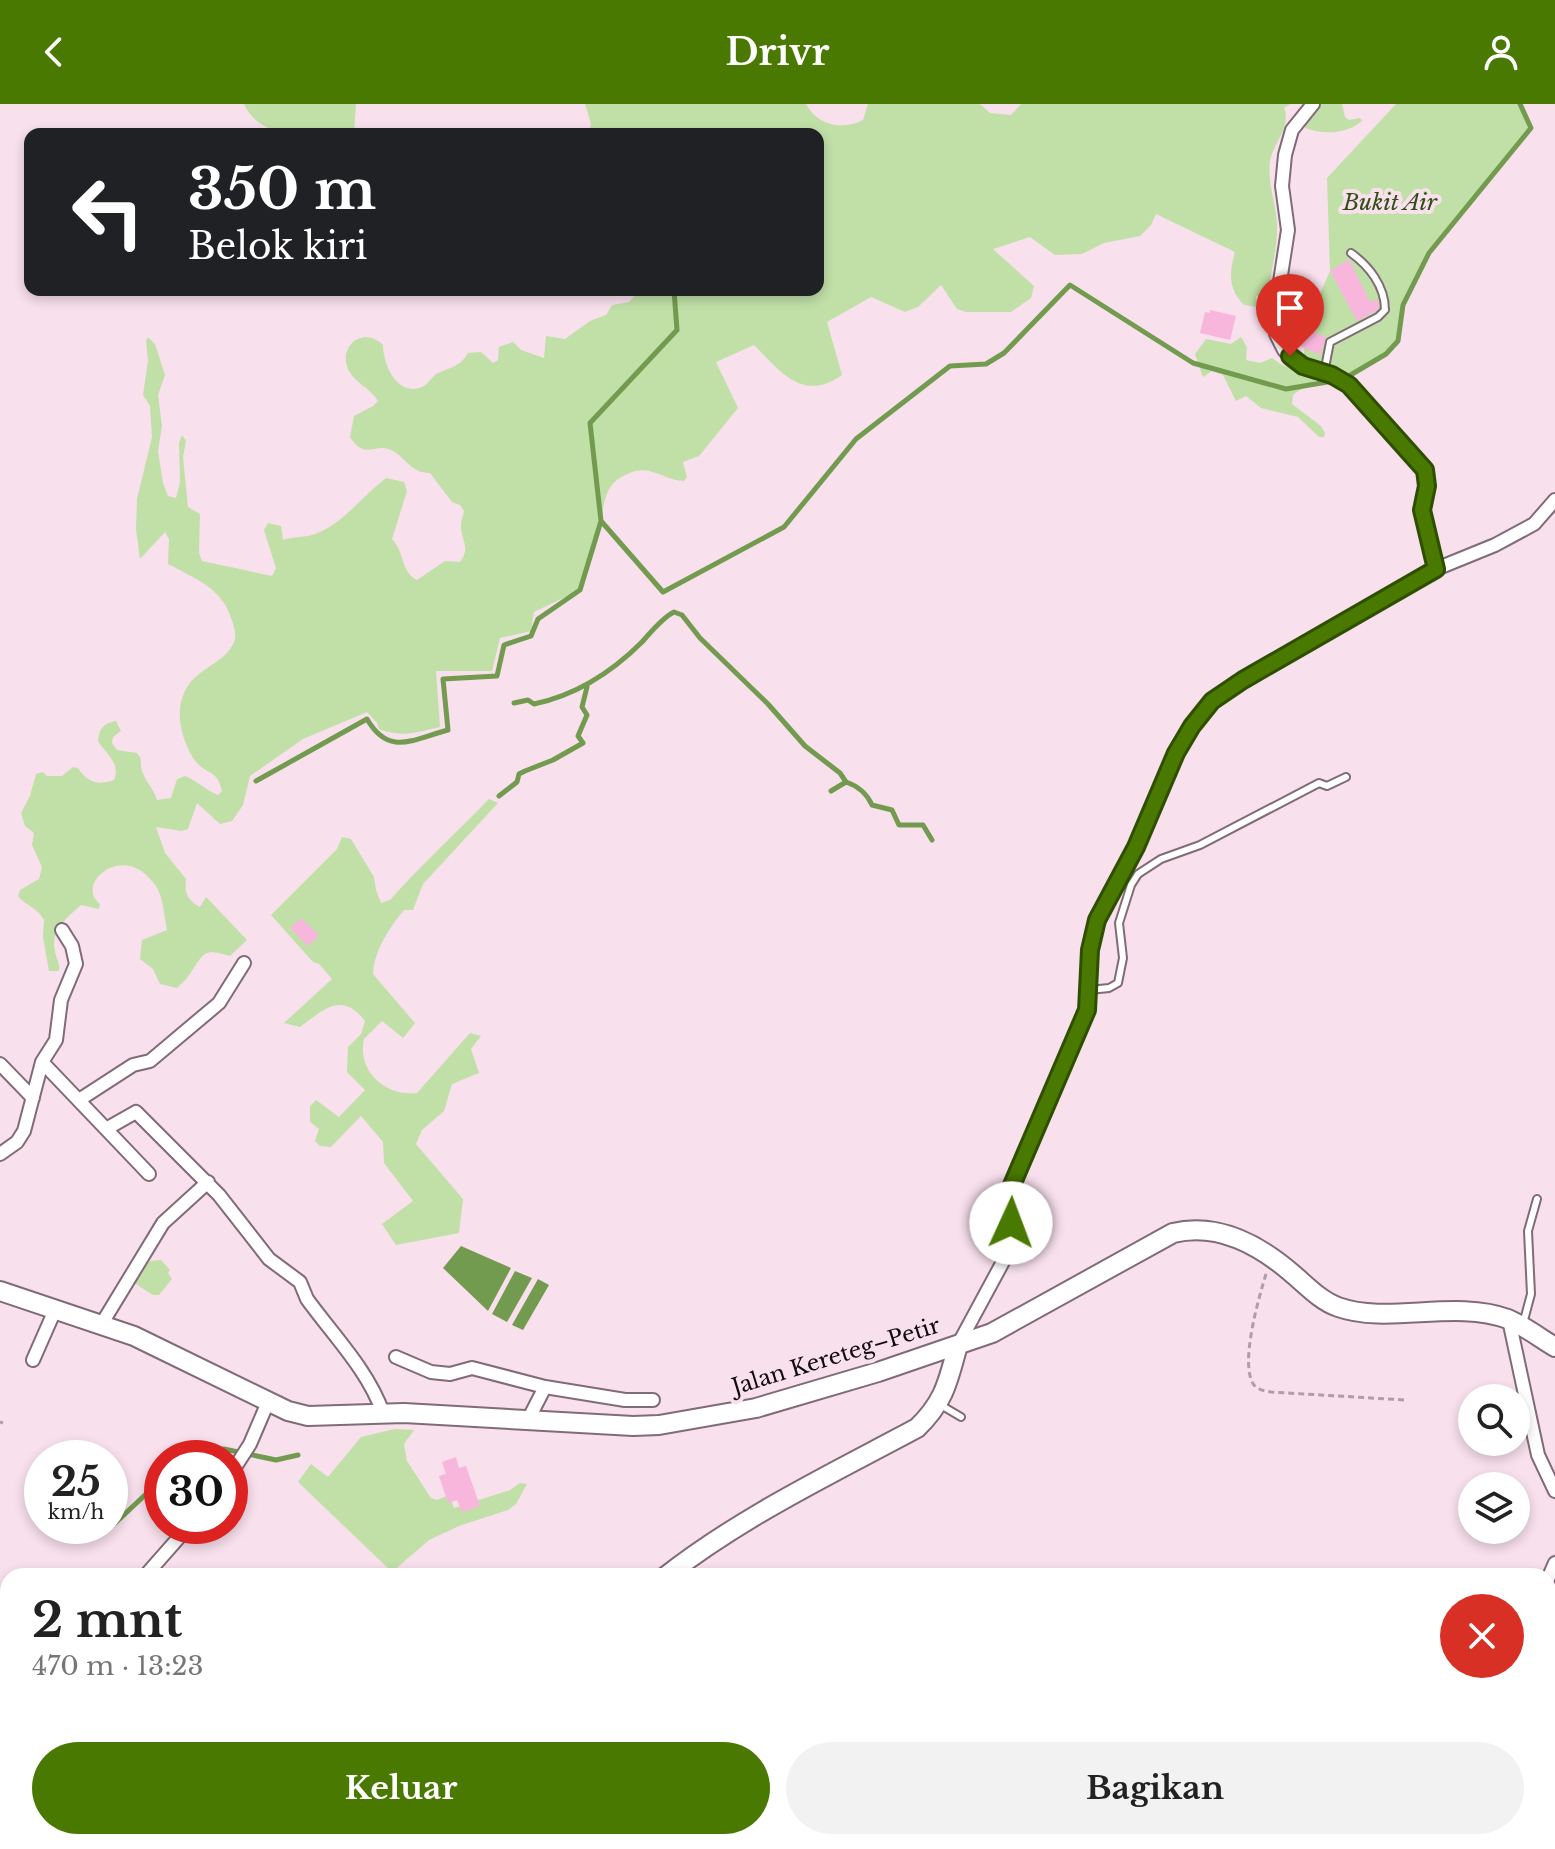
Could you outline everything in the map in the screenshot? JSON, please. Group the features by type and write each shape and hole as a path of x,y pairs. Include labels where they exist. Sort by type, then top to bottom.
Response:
{"street":[{"path":"1313,104 1292,130 1285,155 1282,186 1288,230 1276,334 1284,350 1303,366 1333,376 1425,470 1427,486 1422,510 1436,569"},
{"path":"676,1568 759,1512 917,1428 939,1404 958,1345 1005,1258 1011,1232 1009,1192 1083,1022 1089,990 1090,950 1097,920 1136,847 1176,753 1212,701 1436,569 1495,545 1534,524 1555,500"},
{"path":"0,1154 17,1142 24,1131 42,1062 55,1044 61,1000 76,964 72,946 62,930"},
{"path":"79,1100 133,1065 150,1061 219,1003 244,963"},
{"path":"42,1062 149,1174"},
{"path":"0,1064 33,1098"},
{"path":"106,1129 136,1112 208,1182 264,1254 303,1287 307,1299 377,1397 383,1413"},
{"path":"101,1325 163,1223 208,1182"},
{"name":"Jalan Kereteg–Petir","path":"0,1291 153,1344 268,1402 308,1416 383,1413 633,1426 659,1425 756,1408 958,1345 1011,1323 1173,1233 1186,1229 1230,1236 1272,1255 1320,1298 1348,1310 1466,1311 1516,1324 1555,1347"},
{"path":"33,1360 55,1310"},
{"path":"1516,1324 1538,1455 1555,1491"},
{"path":"396,1357 431,1372 450,1374 472,1368 545,1387 625,1400 653,1400"},
{"path":"528,1420 545,1387"},
{"path":"248,1447 268,1402"},
{"path":"152,1568 173,1544"}],"lane":[{"path":"1333,376 1330,342 1378,317 1385,310 1372,271 1351,253"},
{"path":"1089,990 1109,988 1118,983 1123,958 1119,923 1131,885 1138,874 1161,859 1200,845 1319,783 1327,786 1346,777"},
{"path":"1516,1324 1531,1294 1528,1231 1537,1199"},
{"path":"939,1404 961,1417"}],"path":[{"path":"1272,1255 1252,1328 1250,1375 1254,1385 1271,1392 1405,1400"}],"green space":[{"path":"244,104 356,104 354,128 269,128 252,117"},
{"path":"585,104 806,104 823,121 847,125 863,120 868,104 980,104 990,113 1011,115 1021,104 1290,104 1284,108 1286,121 1270,161 1277,232 1268,293 1256,296 1257,307 1244,305 1235,293 1231,280 1235,252 1156,214 1151,225 1140,236 1104,243 1082,254 1055,255 1030,237 993,249 1034,286 1031,298 1011,312 966,312 957,309 941,285 918,307 905,312 871,297 827,322 842,375 828,383 815,386 793,380 754,345 716,362 738,408 699,456 683,462 687,477 684,481 642,470 623,476 614,483 605,500 597,543 580,590 534,612 531,631 500,638 492,671 436,671 440,727 410,733 388,732 379,729 367,712 303,739 250,776 243,805 232,821 220,824 197,803 188,829 156,827 165,853 186,879 186,893 190,899 200,907 206,897 247,940 230,956 209,952 177,988 160,984 153,969 140,959 142,940 167,930 161,896 148,877 137,868 125,865 104,871 97,878 93,887 99,909 81,905 57,930 54,943 59,971 49,971 43,937 44,920 18,896 20,890 39,879 42,867 32,845 34,833 25,826 21,813 36,774 43,772 47,776 62,776 73,767 93,782 114,780 116,769 112,759 98,741 103,727 116,721 121,731 113,737 112,743 117,750 137,753 144,776 157,800 171,798 177,779 185,776 218,795 222,791 216,777 192,756 180,720 181,703 193,680 228,652 234,642 232,621 227,608 214,591 168,564 169,539 165,532 140,559 136,529 137,499 152,437 150,406 143,395 148,337 155,344 165,375 158,395 162,426 158,451 163,483 168,496 176,498 180,482 179,443 182,435 186,441 183,457 188,507 200,514 199,553 202,561 272,576 276,568 264,530 268,523 281,526 283,540 315,534 343,517 386,478 404,482 407,491 392,539 408,572 417,580 445,561 460,562 465,548 461,526 464,511 452,502 430,473 413,468 391,450 360,448 350,437 354,416 378,401 348,369 347,352 355,341 368,337 383,345 386,362 394,378 407,388 415,389 458,364 468,353 481,352 493,363 498,360 499,347 513,342 521,350 544,358 546,336 565,339 590,321 606,315 612,305 629,302 634,296 824,296 824,128 590,128"},
{"path":"1316,104 1342,104 1345,117 1349,120 1360,118 1362,121 1349,129 1335,132 1305,128 1307,119 1317,110"},
{"name":"Bukit Air","path":"1396,104 1520,104 1531,128 1429,253 1403,305 1398,341 1386,354 1342,381 1303,366 1306,325 1330,271 1327,178"},
{"path":"1241,337 1247,347 1246,360 1260,363 1272,358 1317,378 1293,395 1292,404 1321,426 1324,437 1319,437 1298,417 1261,408 1246,396 1236,401 1223,375 1212,371 1203,377 1195,354 1206,339 1231,344"},
{"path":"489,799 498,803 423,884 413,910 404,910 388,932 374,965 373,974 415,1023 403,1038 382,1021 364,1039 365,1062 376,1080 384,1086 394,1091 417,1093 470,1033 481,1036 471,1049 479,1073 452,1084 444,1111 422,1130 416,1144 463,1199 459,1233 396,1245 382,1224 413,1201 384,1163 383,1142 361,1116 331,1147 320,1146 315,1141 319,1129 310,1122 310,1106 316,1100 339,1117 365,1090 347,1072 348,1047 361,1034 365,1021 357,1012 341,1005 325,1009 300,1027 284,1023 332,979 271,915 337,849 342,837 351,839 374,877 381,903 390,900"},
{"path":"161,1260 170,1270 168,1273 172,1279 159,1295 153,1295 131,1281 150,1261"},
{"path":"395,1429 414,1430 404,1444 407,1461 431,1498 437,1500 449,1495 454,1508 510,1490 520,1483 527,1484 516,1504 508,1510 459,1526 429,1540 397,1568 388,1568 298,1482 311,1464 328,1477 361,1437"}],"shaded area":[{"path":"461,1246 511,1268 488,1311 443,1268"},
{"path":"515,1271 532,1278 507,1322 492,1314"},
{"path":"538,1279 549,1285 523,1330 512,1325"}],"building":[{"path":"1349,259 1370,302 1378,299 1379,308 1357,321 1330,271"},
{"path":"1210,310 1236,316 1230,340 1200,333 1205,312 1210,313"},
{"path":"1299,326 1326,337 1320,355 1291,342"},
{"path":"301,918 319,935 308,946 290,928"},
{"path":"456,1457 459,1468 466,1466 480,1506 462,1512 457,1500 448,1503 439,1476 446,1474 442,1462"}],"waterway":[{"path":"1342,380 1386,354 1398,341 1403,305 1429,253 1531,128 1520,104"},
{"path":"601,521 663,592 784,527 856,439 950,366 986,364 1004,353 1070,285 1193,363 1286,389 1333,381"},
{"path":"256,781 367,719 375,731 393,742 448,730 443,679 497,676 504,645 531,636 538,619 580,590 601,521 590,423 677,330 674,296"},
{"path":"514,703 528,700 534,704 579,689 606,673 674,612 682,615 700,638 768,704 805,746 840,773 846,782"},
{"path":"499,796 517,782 519,774 583,743 578,736 587,715 582,707 587,687"},
{"path":"831,791 846,782 862,791 872,805 892,810 899,825 923,825 932,840"},
{"path":"248,1454 276,1460 298,1455"},
{"path":"128,1511 144,1496"}],"route":[{"path":"1011,1223 1009,1192 1087,1010 1090,950 1097,920 1136,847 1176,753 1192,726 1212,701 1243,680 1436,569 1423,519 1422,500 1428,478 1425,470 1349,385 1332,375 1303,366 1290,356"}]}
